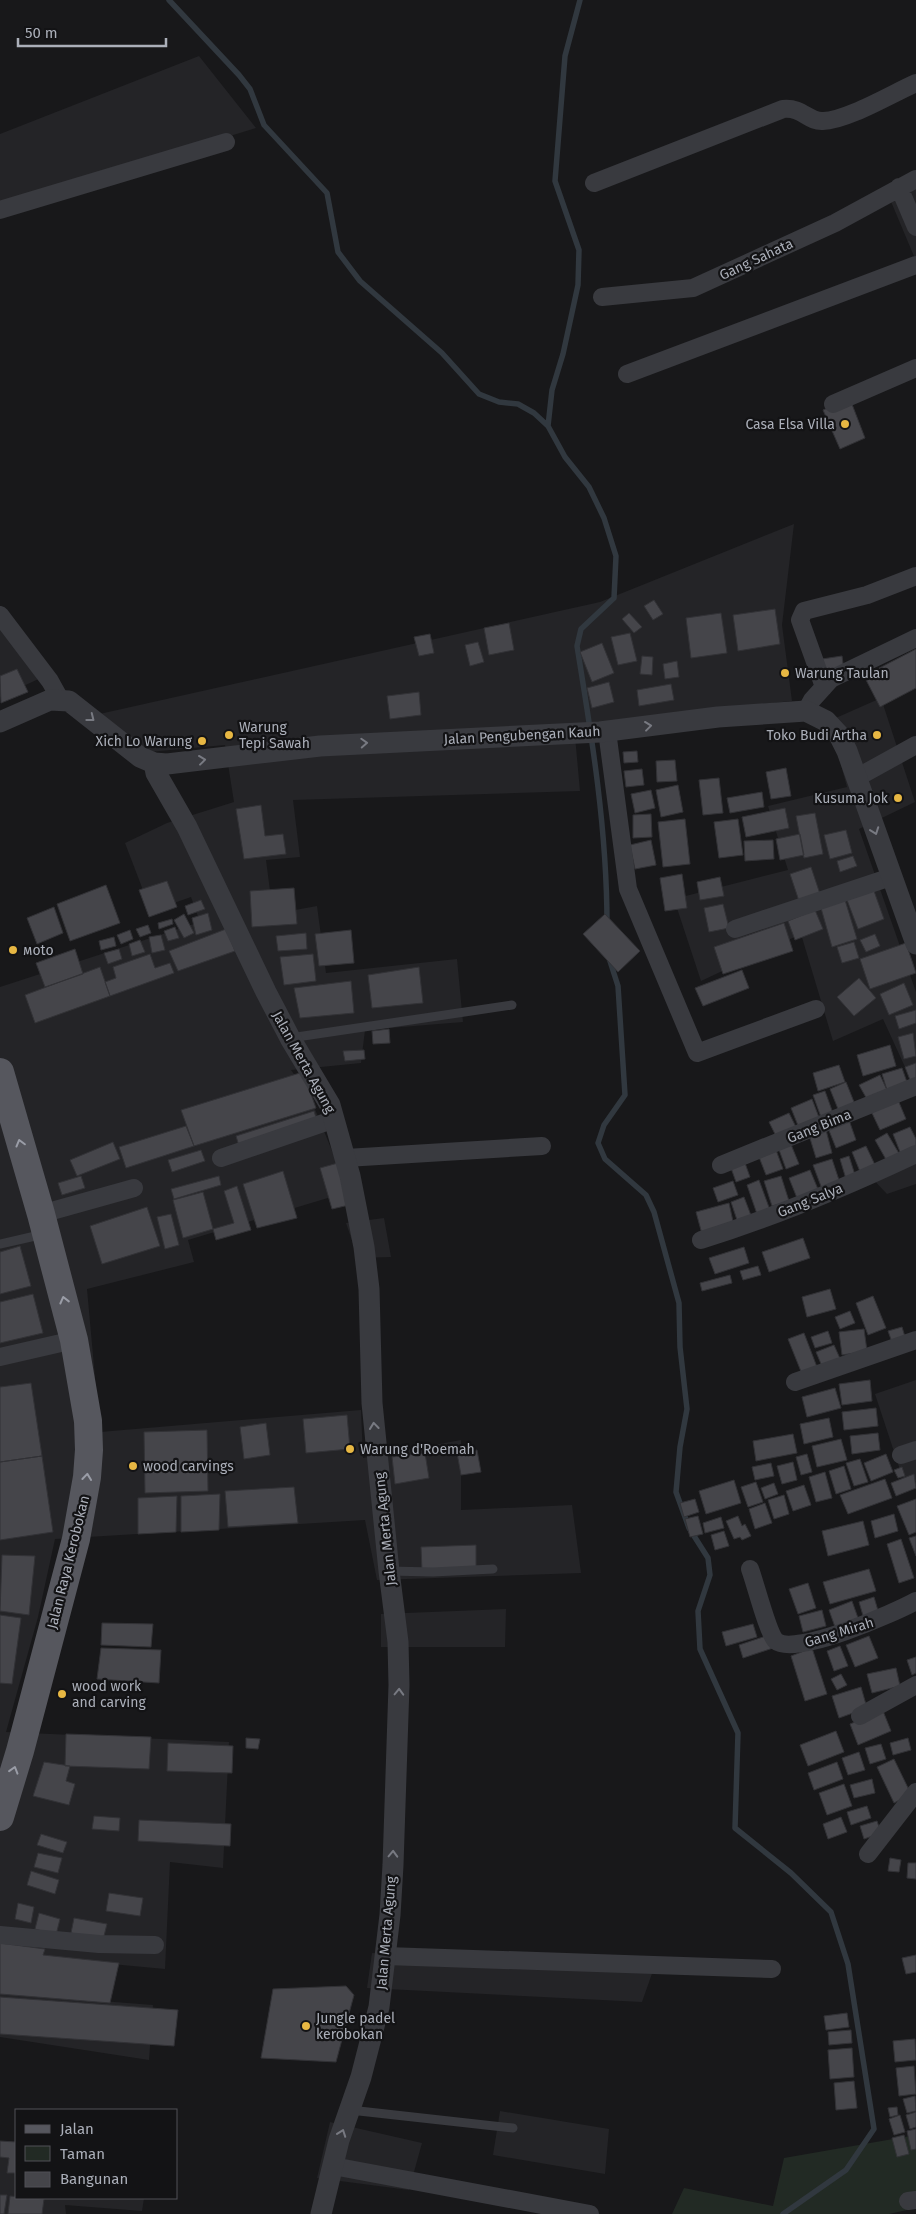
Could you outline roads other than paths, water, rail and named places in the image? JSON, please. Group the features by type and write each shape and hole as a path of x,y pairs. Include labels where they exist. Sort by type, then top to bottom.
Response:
{"main road":[{"name":"Jalan Raya Kerobokan","path":"0,1072 44,1224 74,1340 88,1431 87,1477 82,1510 20,1751 0,1817"}],"street":[{"path":"594,184 783,108 801,110 808,117 820,122 835,120 916,83"},
{"path":"0,210 226,142"},
{"name":"Gang Sahata","path":"602,297 693,288 835,223 916,179"},
{"path":"899,187 916,227"},
{"path":"628,374 916,265"},
{"path":"833,404 916,368"},
{"path":"824,687 800,620 804,611 867,595 916,576"},
{"path":"0,615 50,681 60,699 50,700 0,722"},
{"path":"916,638 832,679 812,700 806,712 826,721 839,735 916,944"},
{"name":"Jalan Pengubengan Kauh","path":"60,699 69,701 140,757 154,763 167,764 320,746 603,732 718,717 806,712"},
{"path":"603,732 628,889 697,1053 816,1009"},
{"path":"856,778 916,745"},
{"name":"Jalan Merta Agung","path":"154,763 156,773 188,826 230,920 290,1038 330,1105 346,1158 364,1247 369,1288 372,1403 388,1571 398,1642 399,1685 392,1890 386,1956 372,2044 333,2166 321,2214"},
{"path":"735,929 891,877"},
{"name":"Gang Bima","path":"721,1165 916,1086"},
{"path":"220,1158 335,1119"},
{"path":"346,1158 542,1146"},
{"name":"Gang Salya","path":"701,1240 761,1220 853,1183 916,1154"},
{"path":"44,1224 134,1188"},
{"path":"0,1357 74,1340"},
{"path":"795,1382 916,1340"},
{"name":"Gang Mirah","path":"750,1569 772,1637 782,1644 796,1644 861,1626 916,1602"},
{"path":"860,1716 916,1685"},
{"path":"868,1854 916,1792"},
{"path":"0,1935 99,1944 155,1945"},
{"path":"386,1956 772,1969"},
{"path":"333,2166 590,2214"}],"lane":[{"path":"290,1038 512,1004"},
{"path":"0,1244 44,1224"},
{"path":"388,1571 433,1572 493,1569"},
{"path":"350,2110 513,2128"}],"waterway":[{"path":"169,0 239,75 250,89 264,125 327,193 338,252 360,281 442,353 479,394 499,402 518,404 534,413 548,426"},
{"path":"580,0 565,56 555,181 579,250 578,285 563,354 552,390 548,426 565,457 589,487 604,518 616,556 614,598 581,629 577,646 593,750 601,819 607,924"},
{"path":"609,958 618,986 625,1095 604,1125 598,1143 605,1159 646,1195 654,1212 679,1303 680,1347 687,1409 680,1447 676,1492 689,1528 708,1558 710,1575 698,1611 700,1649 738,1733 735,1828 791,1873 831,1912 848,1964 874,2129 846,2170 783,2214"}],"place":[{"name":"Casa Elsa Villa","path":"845,424"},
{"name":"Warung Taulan","path":"785,673"},
{"name":"Warung Tepi Sawah","path":"229,735"},
{"name":"Toko Budi Artha","path":"877,735"},
{"name":"Xich Lo Warung","path":"202,741"},
{"name":"Kusuma Jok","path":"898,798"},
{"name":"моto","path":"13,950"},
{"name":"Warung d'Roemah","path":"350,1449"},
{"name":"wood carvings","path":"133,1466"},
{"name":"wood work and carving","path":"62,1694"},
{"name":"Jungle padel kerobokan","path":"306,2026"}]}
